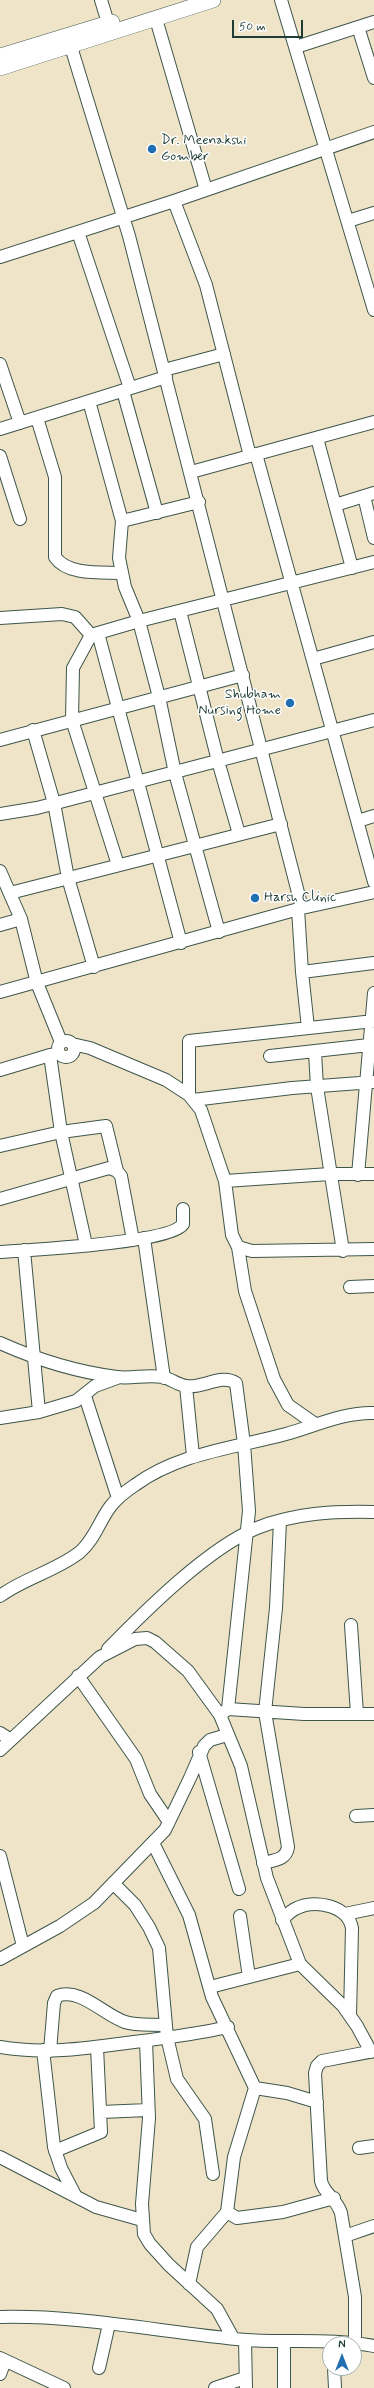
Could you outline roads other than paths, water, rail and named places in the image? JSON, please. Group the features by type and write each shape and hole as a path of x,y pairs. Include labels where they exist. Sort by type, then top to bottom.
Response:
{"main road":[{"path":"0,68 108,23 181,0"},
{"path":"0,56 156,19 213,0"}],"street":[{"path":"101,0 108,23"},
{"path":"281,0 374,310"},
{"path":"156,19 206,190"},
{"path":"296,47 374,22"},
{"path":"358,27 374,78"},
{"path":"69,40 123,218 165,373 281,824 300,909 302,972 308,1028"},
{"path":"0,257 174,201 374,132"},
{"path":"174,201 206,285 253,455 334,730 374,882"},
{"path":"348,221 374,213"},
{"path":"78,232 126,389 157,512"},
{"path":"0,429 126,389 165,373 224,354"},
{"path":"0,364 20,423"},
{"path":"89,401 122,521 118,558 125,587 139,621 159,697 175,772 197,845 219,932"},
{"path":"37,418 55,477 55,557 59,563 66,567 80,571 122,573"},
{"path":"191,472 374,422"},
{"path":"317,438 352,568"},
{"path":"0,456 20,519"},
{"path":"335,505 369,495 374,538"},
{"path":"122,521 199,502"},
{"path":"118,865 93,793 72,720 73,668 95,634 139,621 292,584 374,562"},
{"path":"180,611 218,761 239,834"},
{"path":"0,618 62,614 75,617 95,634 118,708 181,943"},
{"path":"314,659 374,642"},
{"path":"0,740 243,675"},
{"path":"0,814 54,803 138,782 262,748 374,720"},
{"path":"33,730 54,803 68,878 94,967"},
{"path":"358,821 374,816"},
{"path":"10,893 281,824"},
{"path":"0,871 21,918 38,983 60,1048 61,1132 86,1245"},
{"path":"0,992 38,983 300,909 374,892"},
{"path":"0,925 21,918"},
{"path":"302,972 374,963"},
{"path":"358,1174 371,1083 369,1045 374,993"},
{"path":"191,1098 189,1041 372,1021"},
{"path":"270,1056 369,1045"},
{"path":"0,1070 60,1048 90,1048 166,1080 191,1098 201,1110 225,1181 232,1235 238,1247 245,1291 274,1379 288,1405 315,1424"},
{"path":"315,1052 317,1087 343,1250"},
{"path":"191,1098 371,1083"},
{"path":"0,1146 61,1132 106,1126 117,1171 121,1176 139,1239 164,1378"},
{"path":"0,1199 72,1180 109,1168 117,1171"},
{"path":"225,1181 330,1174 374,1174"},
{"path":"0,1252 139,1239 181,1228 184,1219 183,1209"},
{"path":"238,1247 252,1251 374,1249"},
{"path":"24,1250 39,1412"},
{"path":"350,1287 374,1286"},
{"path":"0,1343 34,1358 63,1367 118,1377 146,1376 164,1378 186,1386 222,1380 230,1380 236,1383 244,1444 249,1512 224,1712 227,1735 241,1766 263,1863 282,1920 300,1964 331,1993 350,2016 372,2051 322,2061 317,2066 315,2073 321,2181 323,2187 334,2198 339,2206 355,2297 355,2336"},
{"path":"0,1418 39,1412 76,1401 85,1396 95,1386 118,1377"},
{"path":"186,1386 193,1456"},
{"path":"85,1396 118,1498"},
{"path":"0,1596 80,1552 102,1523 110,1508 118,1498 155,1472 193,1456 287,1434 315,1424 364,1413 374,1414"},
{"path":"0,1750 78,1676 100,1658 134,1623 203,1562 247,1533 280,1521 324,1512 374,1512"},
{"path":"263,1863 283,1858 287,1854 288,1847 265,1712 276,1608 280,1521"},
{"path":"351,1625 357,1714"},
{"path":"100,1658 135,1639 151,1639 188,1671 224,1712 374,1714"},
{"path":"78,1676 136,1759 150,1794 169,1822"},
{"path":"0,1733 11,1740"},
{"path":"0,1958 60,1926 94,1903 154,1844 169,1822 190,1778 199,1752 210,1740 227,1735"},
{"path":"199,1752 239,1889"},
{"path":"356,1816 374,1816"},
{"path":"154,1844 189,1915 210,1987 255,2088 234,2157 227,2212 197,2247 189,2284"},
{"path":"1,1863 23,1946"},
{"path":"114,1883 135,1905 149,1927 159,1948 165,2025 177,2079 205,2119 213,2174"},
{"path":"282,1920 290,1911 299,1907 310,1905 334,1908 346,1914 350,1919 352,1928 350,2016"},
{"path":"346,1914 374,1908"},
{"path":"240,1916 249,1977"},
{"path":"210,1987 300,1964"},
{"path":"75,2195 55,2151 47,2050 54,2003 57,1996 63,1993 93,2004 125,2022 165,2025"},
{"path":"0,2046 17,2050 97,2047 228,2027"},
{"path":"146,2040 148,2110 142,2220 144,2234 150,2244 189,2284 217,2309 233,2338"},
{"path":"55,2151 101,2132 97,2047"},
{"path":"255,2088 287,2093 317,2102"},
{"path":"101,2112 148,2110"},
{"path":"359,2148 374,2146"},
{"path":"0,2157 96,2207 142,2220"},
{"path":"227,2212 237,2218 283,2212 334,2198"},
{"path":"345,2236 374,2226"},
{"path":"2,2316 38,2317 246,2340 322,2343"},
{"path":"100,2368 109,2324"},
{"path":"215,2388 246,2383 246,2340"},
{"path":"284,2342 284,2388"},
{"path":"362,2345 374,2346"},
{"path":"0,2374 3,2359 58,2386"},
{"path":"334,2376 335,2388"}],"place":[{"name":"Dr. Meenakshi Gomber","path":"152,149"},
{"name":"Shubham Nursing Home","path":"290,703"},
{"name":"Harsh Clinic","path":"255,898"}]}
